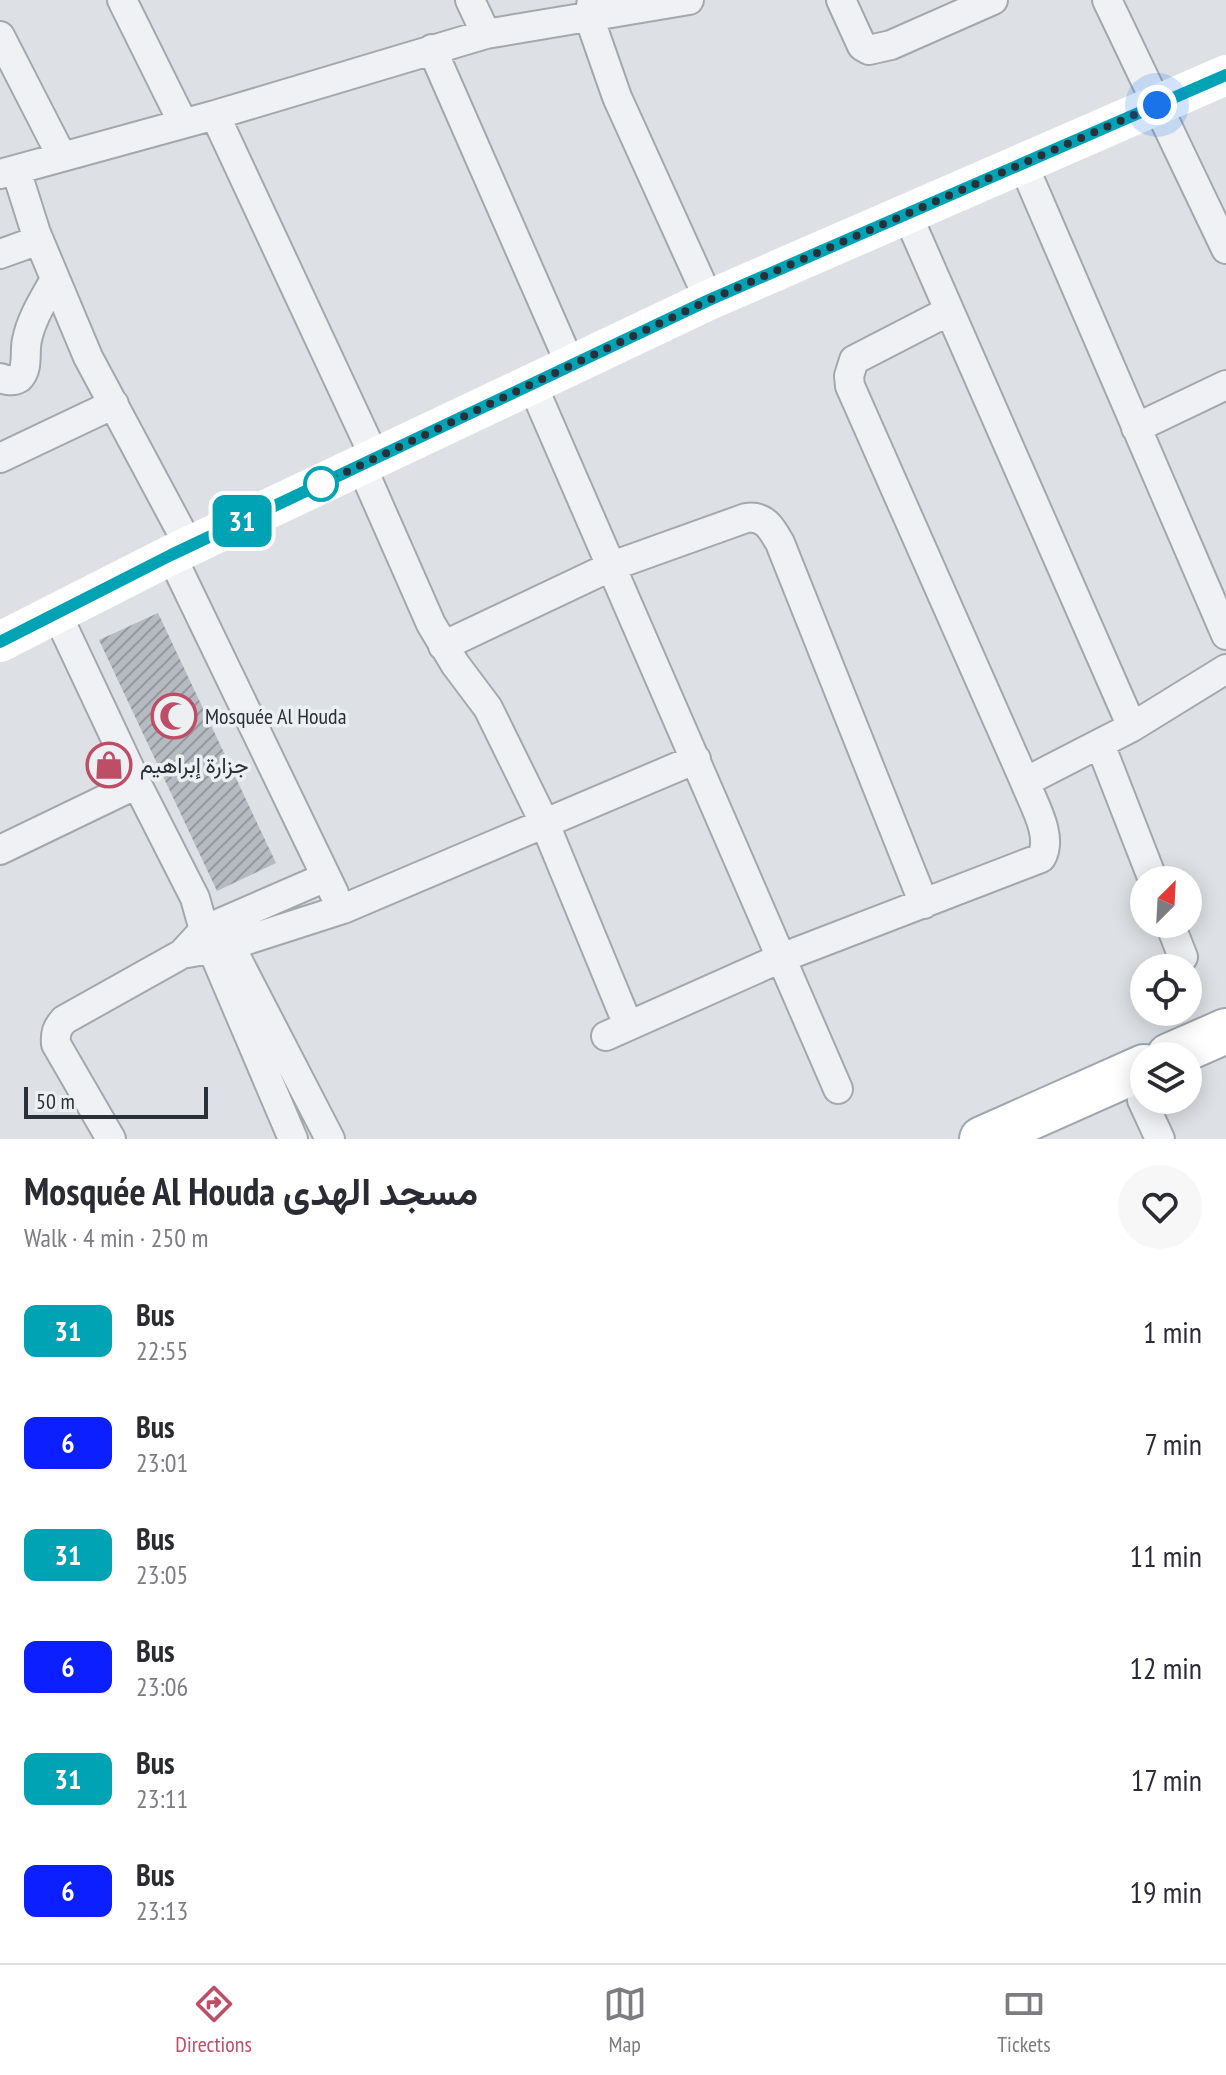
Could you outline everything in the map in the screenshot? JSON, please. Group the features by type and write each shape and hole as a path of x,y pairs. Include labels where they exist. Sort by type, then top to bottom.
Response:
{"main road":[{"path":"0,642 180,551 709,300 1226,75"},
{"path":"1201,1042 1226,1031"},
{"path":"1202,1074 1226,1064"},
{"path":"982,1139 1130,1105"},
{"path":"1058,1139 1130,1108"}],"street":[{"path":"122,0 183,123"},
{"path":"470,0 486,34"},
{"path":"343,909 114,404 88,357 8,172 215,115 486,34 591,8 689,0"},
{"path":"841,0 862,46 869,50 891,45 993,0"},
{"path":"1107,0 1226,249"},
{"path":"591,8 617,97 709,300"},
{"path":"0,36 62,157"},
{"path":"432,49 571,366"},
{"path":"215,115 368,462 443,646 488,708 545,824 617,1031 781,958 1030,864 1043,856 1045,837 1025,782 850,386 849,376 854,360 949,311"},
{"path":"1023,164 1226,635"},
{"path":"907,214 1132,727"},
{"path":"0,254 39,240"},
{"path":"0,378 10,381 24,371 27,341 33,322 54,281"},
{"path":"532,384 838,1089"},
{"path":"1136,428 1226,385"},
{"path":"0,458 114,404"},
{"path":"443,646 612,566 746,518 765,521 780,543 924,904"},
{"path":"57,614 195,898 329,1139"},
{"path":"1025,782 1132,727 1226,669"},
{"path":"1100,744 1148,866"},
{"path":"217,937 343,909 696,759"},
{"path":"0,850 137,784"},
{"path":"111,1139 56,1044 56,1031 64,1020 326,877"},
{"path":"217,937 293,1139"}],"building":[{"name":"Mosquée Al Houda","path":"158,613 276,863 217,891 99,640"}],"bus line":[{"name":"31","path":"0,642 171,555 709,300 1226,75"}],"place":[{"name":"Mosquée Al Houda","path":"174,716"},
{"name":"جزارة إبراهيم","path":"109,765"}],"route":[{"path":"321,484 709,300 1157,105"}]}
